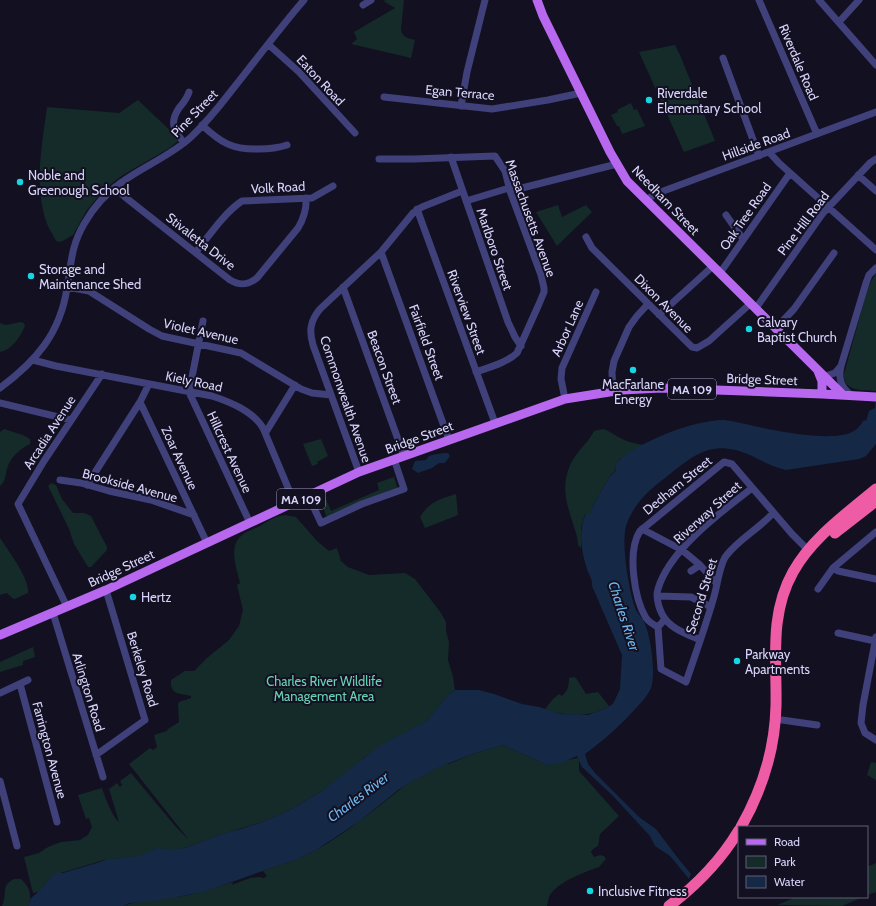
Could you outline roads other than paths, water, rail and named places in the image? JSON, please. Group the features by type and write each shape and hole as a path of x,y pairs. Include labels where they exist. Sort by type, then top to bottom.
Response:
{"highway":[{"path":"741,826 761,784 772,741 776,704 775,642 778,611 790,577 809,549 827,531 876,489"},
{"path":"749,826 772,774 779,747 782,720 783,628 786,608 794,584 805,566 819,548 876,501"},
{"path":"668,906 687,892 710,868 724,852 738,831"},
{"path":"681,906 711,878 738,844"}],"main road":[{"name":"Needham Street","path":"529,0 543,16"},
{"name":"Needham Street","path":"537,0 543,16 627,181 816,368 847,395"},
{"name":"Needham Street","path":"816,368 822,379 822,394"},
{"name":"Bridge Street","path":"0,635 106,590 359,472 565,398 613,391 661,388 876,397"}],"street":[{"name":"Pine Street","path":"0,388 33,360 43,348 54,329 62,310 72,251 81,228 94,209 114,187 134,174 161,160 184,143 202,125 304,0"},
{"path":"363,5 370,0"},
{"path":"461,106 467,72 485,0"},
{"name":"Riverdale Road","path":"759,0 816,134"},
{"path":"819,0 874,56 876,65"},
{"path":"839,22 859,0"},
{"name":"Eaton Road","path":"268,45 299,72 354,133"},
{"path":"723,58 759,156"},
{"path":"184,143 174,128 173,120 179,108 187,98 189,92"},
{"name":"Egan Terrace","path":"384,97 486,109 563,97 581,92"},
{"name":"Hillside Road","path":"645,200 658,193 876,112"},
{"path":"202,125 210,133 228,145 238,148 268,149 287,145"},
{"path":"769,152 828,208 876,250"},
{"name":"Massachusetts Avenue","path":"379,158 495,156 502,165 541,275 544,292 521,346 512,357 497,365 476,372"},
{"name":"Marlboro Street","path":"451,157 508,322 521,346"},
{"name":"Pine Hill Road","path":"753,306 818,219 858,175 876,159"},
{"path":"466,202 617,164"},
{"name":"Oak Tree Road","path":"659,315 716,269 743,239 790,173"},
{"path":"858,175 876,191"},
{"name":"Volk Road","path":"196,252 237,204 242,201 306,198 316,196 333,186"},
{"name":"Stivaletta Drive","path":"114,187 124,197 236,284 250,283 257,278 298,228 305,210 306,198"},
{"name":"Commonwealth Avenue","path":"359,472 313,345 310,330 313,319 316,314 343,287 381,252 409,216 417,210 462,191"},
{"name":"Riverview Street","path":"417,210 495,423"},
{"path":"726,215 743,239"},
{"name":"Dixon Avenue","path":"586,237 592,248 692,347 697,348 708,341 753,306"},
{"name":"Fairfield Street","path":"381,252 449,440"},
{"path":"776,328 794,309 834,252"},
{"path":"847,395 841,383 841,366 866,283 869,276 876,268"},
{"name":"Violet Avenue","path":"67,287 89,290 162,336 241,353 295,385 312,393 331,395"},
{"name":"Beacon Street","path":"343,287 404,456"},
{"name":"Arbor Lane","path":"565,398 561,379 562,368 596,292"},
{"path":"613,391 612,372 614,361 629,327 636,316 648,304"},
{"path":"189,392 203,321"},
{"name":"Kiely Road","path":"33,360 56,366 226,400 255,418 261,424 266,432 294,502"},
{"path":"825,376 835,373 841,366"},
{"name":"Arcadia Avenue","path":"67,607 18,504 102,374"},
{"path":"87,485 140,402 149,384"},
{"path":"266,432 295,385"},
{"name":"Hillcrest Avenue","path":"189,392 250,523"},
{"name":"Zoar Avenue","path":"140,402 207,543"},
{"path":"0,403 72,420"},
{"path":"308,495 321,523 362,504 404,489 394,459"},
{"name":"Dedham Street","path":"658,628 647,619 638,600 634,582 633,551 636,537 642,529 724,462 732,464 773,513 804,546 809,549"},
{"name":"Brookside Avenue","path":"60,480 151,500 194,515"},
{"name":"Riverway Street","path":"665,620 658,606 657,590 665,574 682,550 706,526 752,488"},
{"name":"Second Street","path":"658,628 661,669 686,682 711,607 725,557 740,542 766,522 773,513"},
{"path":"642,529 682,550 700,565 717,584"},
{"path":"818,590 833,568 876,532"},
{"path":"692,572 700,565"},
{"path":"833,568 838,571 876,579"},
{"name":"Berkeley Road","path":"96,755 146,720 106,590"},
{"path":"658,596 691,597 711,607"},
{"name":"Arlington Road","path":"52,613 103,777"},
{"path":"658,628 665,620 671,626 700,640"},
{"path":"838,634 876,639 861,723 865,733 876,740"},
{"path":"0,693 28,680"},
{"name":"Farrington Avenue","path":"20,684 57,822"},
{"path":"782,720 817,725"},
{"path":"0,781 17,846"}],"water":[{"name":"Charles River","path":"876,391 876,444 866,456 859,459 786,470 772,466 736,450 723,448 712,449 692,458 645,495 637,505 627,523 624,541 626,566 633,602 647,628 649,636 653,664 651,688 647,696 631,714 585,754 588,764 595,773 639,817 656,829 691,874 689,879 670,856 655,846 650,836 613,796 582,767 577,756 561,763 547,765 503,745 472,754 437,768 411,782 398,790 360,821 316,850 297,859 203,892 155,901 130,903 123,906 28,906 31,898 56,872 63,873 108,859 140,856 158,848 171,850 185,848 225,833 265,821 290,810 322,791 379,746 427,721 448,695 455,690 479,690 522,704 539,707 561,714 588,715 613,704 620,689 622,655 592,586 583,555 581,534 586,513 592,514 592,508 608,479 616,470 615,464 651,440 682,428 711,421 728,420 776,431 805,435 833,436 845,434 855,430 864,420 866,421 869,411 875,408"},
{"path":"448,453 450,456 445,463 439,463 432,468 418,473 412,469 415,461 426,460 431,455"}],"place":[{"name":"Riverdale Elementary School","path":"649,100"},
{"name":"Noble and Greenough School","path":"20,182"},
{"name":"Storage and Maintenance Shed","path":"31,276"},
{"name":"Calvary Baptist Church","path":"749,329"},
{"name":"MacFarlane Energy","path":"633,370"},
{"name":"Hertz","path":"133,597"},
{"name":"Parkway Apartments","path":"737,661"},
{"name":"Inclusive Fitness","path":"590,891"}],"park label":[{"name":"Charles River Wildlife Management Area","path":"324,688"}]}
